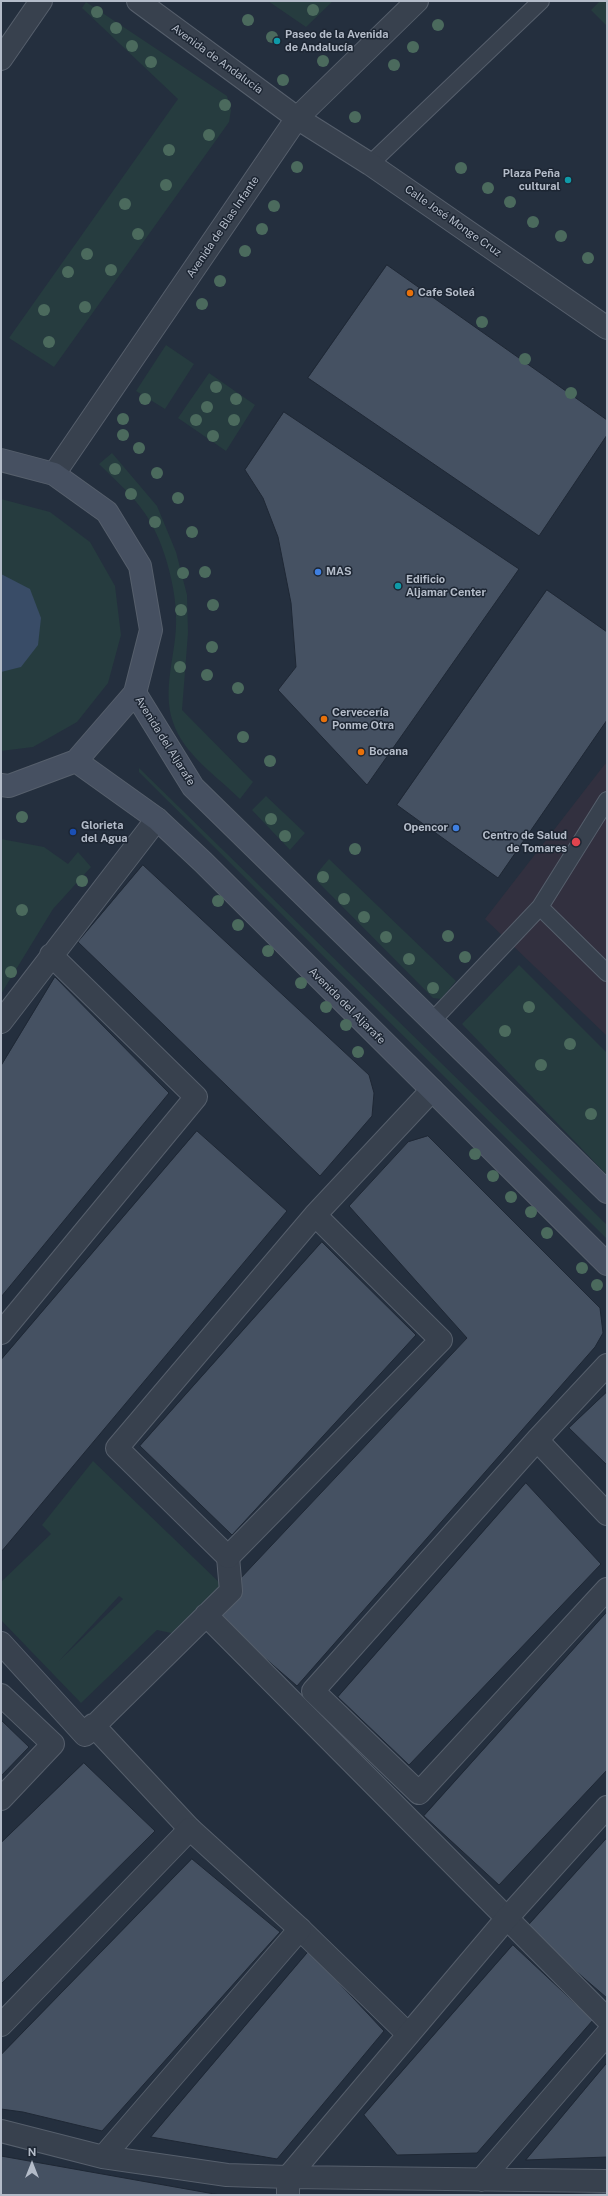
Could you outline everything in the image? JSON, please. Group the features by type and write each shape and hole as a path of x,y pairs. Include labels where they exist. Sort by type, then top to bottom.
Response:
{"main road":[{"path":"1,460 54,474 107,512 140,566 151,630 135,693 76,761 9,786 1,785"},
{"name":"Avenida del Aljarafe","path":"135,693 193,787 433,1020 607,1192"},
{"name":"Avenida del Aljarafe","path":"76,761 156,819 203,862 607,1264"}],"street":[{"path":"1,59 41,1"},
{"name":"Avenida de Andalucía","path":"138,1 297,118"},
{"name":"Avenida de Blas Infante","path":"54,474 297,118 417,1"},
{"name":"Calle José Monge Cruz","path":"297,118 370,164 607,328"},
{"path":"1,1022 156,819"},
{"path":"1,1333 196,1097 51,955"},
{"path":"1,1643 85,1735 93,1725 230,1591 228,1557 117,1448 315,1215 432,1090"},
{"path":"228,1557 441,1340 315,1215"},
{"path":"607,1365 537,1440 313,1691 419,1793 607,1589"},
{"path":"537,1440 607,1514"},
{"path":"206,1615 607,2019"},
{"path":"1,1695 54,1744 1,1799"},
{"path":"93,1725 190,1829 300,1929 408,2034"},
{"path":"288,2186 408,2034 507,1918 607,1807"},
{"path":"1,2025 190,1829"},
{"path":"103,2157 300,1929"},
{"path":"481,2180 607,2034"},
{"path":"1,2131 103,2157 227,2175 288,2186 481,2180 605,2181"}],"lane":[{"path":"370,164 541,1"},
{"path":"433,1020 540,907 607,800"},
{"path":"540,907 607,973"}],"shaded area":[{"name":"Centro de Salud de Tomares","path":"605,764 607,765 607,1036 485,919"}],"green space":[{"path":"268,1 333,1 306,27"},
{"path":"600,1 607,1 607,26 591,10"},
{"path":"86,2 227,96 231,110 229,122 54,367 9,338 178,99 82,8"},
{"path":"166,345 194,364 165,409 136,391"},
{"path":"209,373 255,405 226,451 178,418"},
{"path":"112,453 157,506 176,552 187,595 188,633 182,710 253,782 240,799 202,764 184,744 173,722 169,698 170,674 176,626 176,612 172,580 162,548 149,519 121,485 99,464"},
{"path":"1,499 50,512 90,542 115,586 121,635 108,683 77,722 33,747 1,751"},
{"path":"139,768 607,1225 607,1239 139,772"},
{"path":"266,796 305,833 290,850 252,810"},
{"path":"1,839 44,847 68,864 78,852 91,867 53,909 1,994"},
{"path":"329,859 456,981 441,999 433,998 316,880 318,872"},
{"path":"519,965 607,1053 607,1175 462,1024"},
{"path":"93,1461 222,1585 176,1634 157,1630 81,1703 1,1620 1,1582 51,1534 42,1525","holes":["119,1596 123,1599 59,1661"]}],"water":[{"path":"1,574 30,589 41,618 38,645 21,667 1,672"}],"building":[{"path":"387,265 607,420 607,435 539,536 308,378"},
{"name":"Edificio Aljamar Center","path":"284,412 519,569 367,785 278,690 296,667 291,603 278,537 263,498 245,470"},
{"path":"547,590 607,632 607,720 498,878 397,805"},
{"path":"143,865 369,1075 374,1093 372,1116 320,1176 78,942"},
{"path":"55,977 169,1093 1,1297 1,1066"},
{"path":"197,1131 287,1211 1,1552 1,1360"},
{"path":"428,1136 600,1308 603,1333 595,1347 297,1686 219,1618 238,1581 467,1338 349,1206 408,1142"},
{"path":"322,1242 416,1335 232,1535 140,1446"},
{"path":"607,1392 607,1465 569,1428"},
{"path":"526,1483 601,1564 409,1765 338,1697"},
{"path":"607,1612 607,1770 499,1885 424,1816"},
{"path":"1,1720 29,1747 1,1776"},
{"path":"84,1763 155,1831 1,1984 1,1843"},
{"path":"607,1838 607,1998 526,1928"},
{"path":"192,1859 280,1932 102,2131 23,2112 1,2109 1,2055"},
{"path":"513,1945 593,2020 477,2153 397,2155 364,2115"},
{"path":"309,1951 384,2031 277,2159 151,2137"},
{"path":"607,2063 607,2157 526,2160"},
{"path":"1,2156 220,2195 1,2195"},
{"path":"607,2193 607,2195 494,2195"}],"place":[{"name":"Paseo de la Avenida de Andalucía","path":"277,41"},
{"name":"Plaza Peña cultural","path":"568,180"},
{"name":"Cafe Soleá","path":"410,293"},
{"name":"MAS","path":"318,572"},
{"name":"Edificio Aljamar Center","path":"398,586"},
{"name":"Cervecería Ponme Otra","path":"324,719"},
{"name":"Bocana","path":"361,752"},
{"name":"Opencor","path":"456,828"},
{"name":"Glorieta del Agua","path":"73,832"},
{"name":"Centro de Salud de Tomares","path":"576,842"}]}
